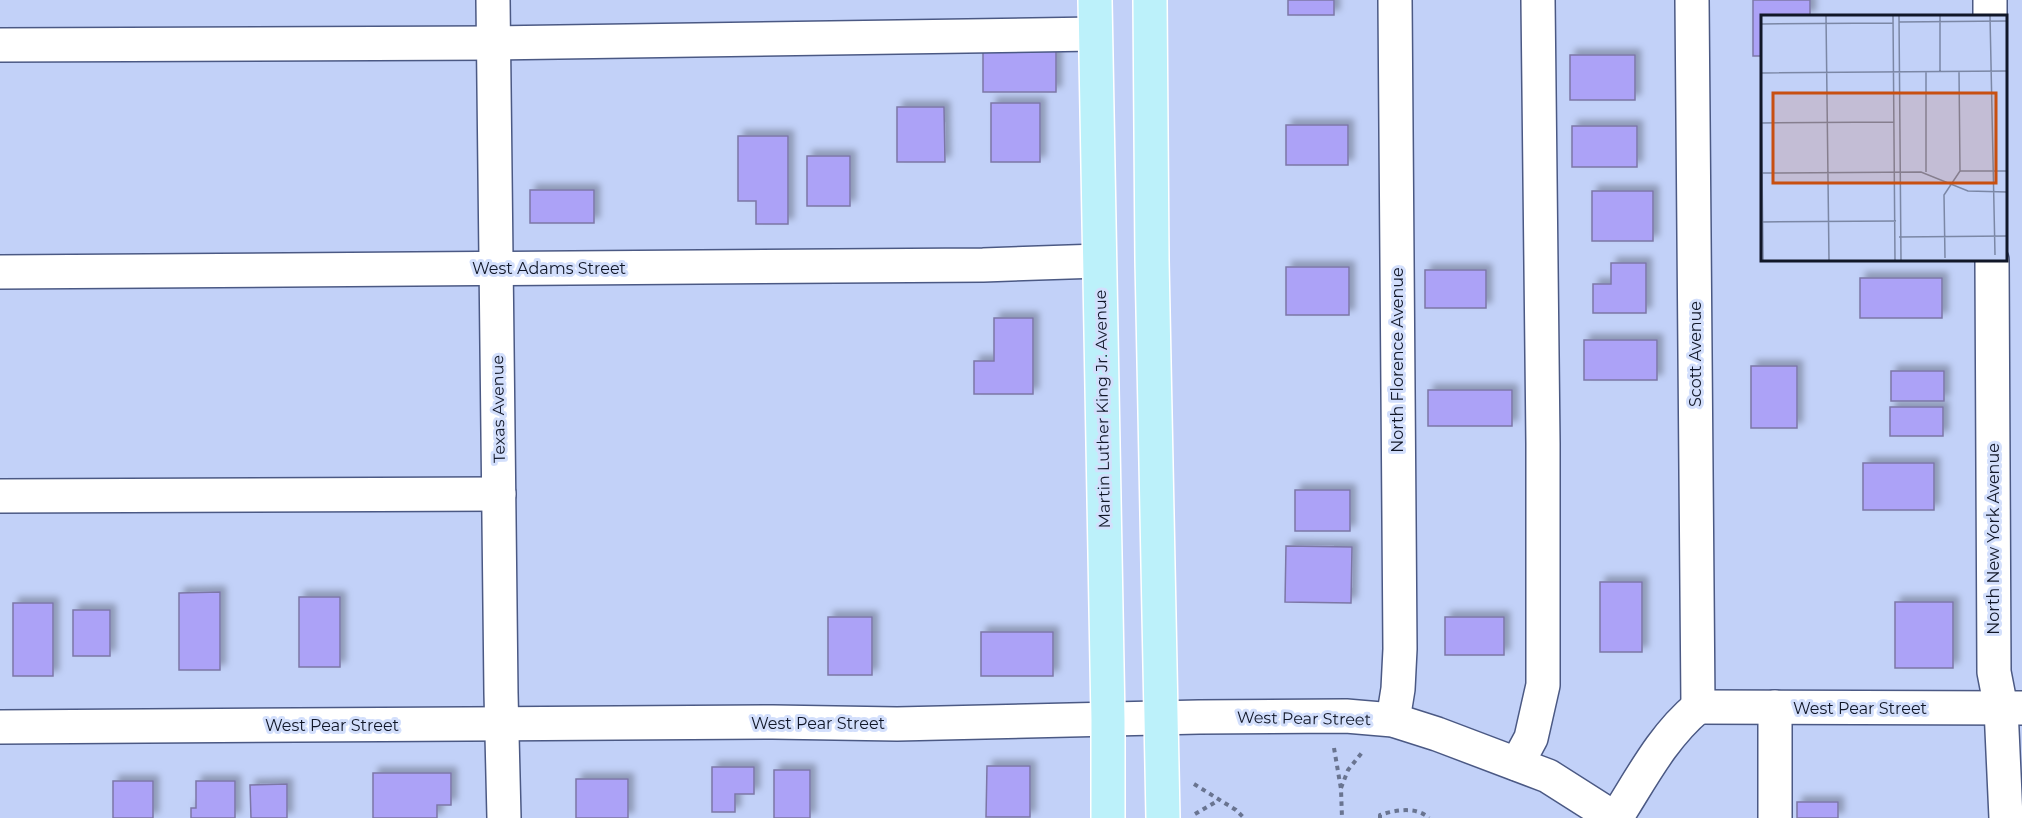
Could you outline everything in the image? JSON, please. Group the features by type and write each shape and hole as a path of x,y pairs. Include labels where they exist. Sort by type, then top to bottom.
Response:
{"main road":[{"name":"Martin Luther King Jr. Avenue","path":"1095,0 1108,818"},
{"path":"1150,0 1152,272 1161,718 1176,818"}],"street":[{"name":"Texas Avenue","path":"493,0 504,818"},
{"name":"North Florence Avenue","path":"1394,720 1400,649 1395,0"},
{"path":"1517,764 1531,738 1542,685 1543,444 1538,0"},
{"name":"Scott Avenue","path":"1692,0 1698,707"},
{"path":"0,45 494,43 1095,34"},
{"name":"West Adams Street","path":"0,272 983,266 1099,261"},
{"name":"North New York Avenue","path":"1992,261 1994,672 2012,708 2006,818"},
{"path":"0,496 499,494"},
{"path":"1615,818 1663,743 1680,722 1698,707"},
{"name":"West Pear Street","path":"1698,707 2012,708"},
{"path":"1775,707 1776,818"},
{"name":"West Pear Street","path":"0,727 772,722 897,724 1346,716 1394,720 1517,764 1548,776 1615,818"}],"path":[{"path":"1334,748 1341,789 1341,818"},
{"path":"1341,789 1348,770 1364,750"},
{"path":"1189,780 1236,810 1244,818"},
{"path":"1176,818 1219,800"},
{"path":"1380,818 1380,815 1394,810 1410,811 1429,818"}],"building":[{"path":"1288,0 1334,0 1334,15 1288,15"},
{"path":"1753,0 1810,0 1810,15 1761,15 1761,56 1753,56"},
{"path":"983,47 1056,47 1056,92 983,92"},
{"path":"1570,55 1635,55 1635,100 1570,100"},
{"path":"991,103 1040,103 1040,162 991,162"},
{"path":"897,107 944,107 945,162 897,162"},
{"path":"1286,125 1348,125 1348,165 1286,165"},
{"path":"1572,126 1637,126 1637,167 1572,167"},
{"path":"738,136 788,136 788,224 756,224 756,201 738,201"},
{"path":"807,156 850,156 850,206 807,206"},
{"path":"530,190 594,190 594,223 530,223"},
{"path":"1592,191 1653,191 1653,241 1592,241"},
{"path":"1611,263 1646,263 1646,313 1593,313 1593,284 1611,284"},
{"path":"1286,267 1349,267 1349,315 1286,315"},
{"path":"1425,270 1486,270 1486,308 1425,308"},
{"path":"1860,278 1942,278 1942,318 1860,318"},
{"path":"994,318 1033,318 1033,394 974,394 974,361 994,361"},
{"path":"1584,340 1657,340 1657,380 1584,380"},
{"path":"1751,366 1797,366 1797,428 1751,428"},
{"path":"1891,371 1944,371 1944,401 1891,401"},
{"path":"1428,390 1512,390 1512,426 1428,426"},
{"path":"1890,407 1943,407 1943,436 1890,436"},
{"path":"1863,463 1934,463 1934,510 1863,510"},
{"path":"1295,490 1350,490 1350,531 1295,531"},
{"path":"1286,546 1352,547 1351,603 1285,602"},
{"path":"1600,582 1642,582 1642,652 1600,652"},
{"path":"220,592 220,670 179,670 179,593"},
{"path":"299,597 340,597 340,667 299,667"},
{"path":"1895,602 1953,602 1953,668 1895,668"},
{"path":"13,603 53,603 53,676 13,676"},
{"path":"73,610 110,610 110,656 73,656"},
{"path":"828,617 872,617 872,675 828,675"},
{"path":"1445,617 1504,617 1504,655 1445,655"},
{"path":"981,632 1053,632 1053,676 981,676"},
{"path":"987,766 1030,766 1030,817 986,817"},
{"path":"712,767 754,767 754,794 735,794 735,812 712,812"},
{"path":"774,770 810,770 810,818 774,818"},
{"path":"373,773 451,773 451,805 437,805 437,818 373,818"},
{"path":"576,779 628,779 628,818 576,818"},
{"path":"113,781 153,781 153,818 113,818"},
{"path":"196,781 235,781 235,818 191,818 191,808 196,808"},
{"path":"287,784 287,818 251,818 250,785"},
{"path":"1797,802 1838,802 1838,818 1797,818"}]}
